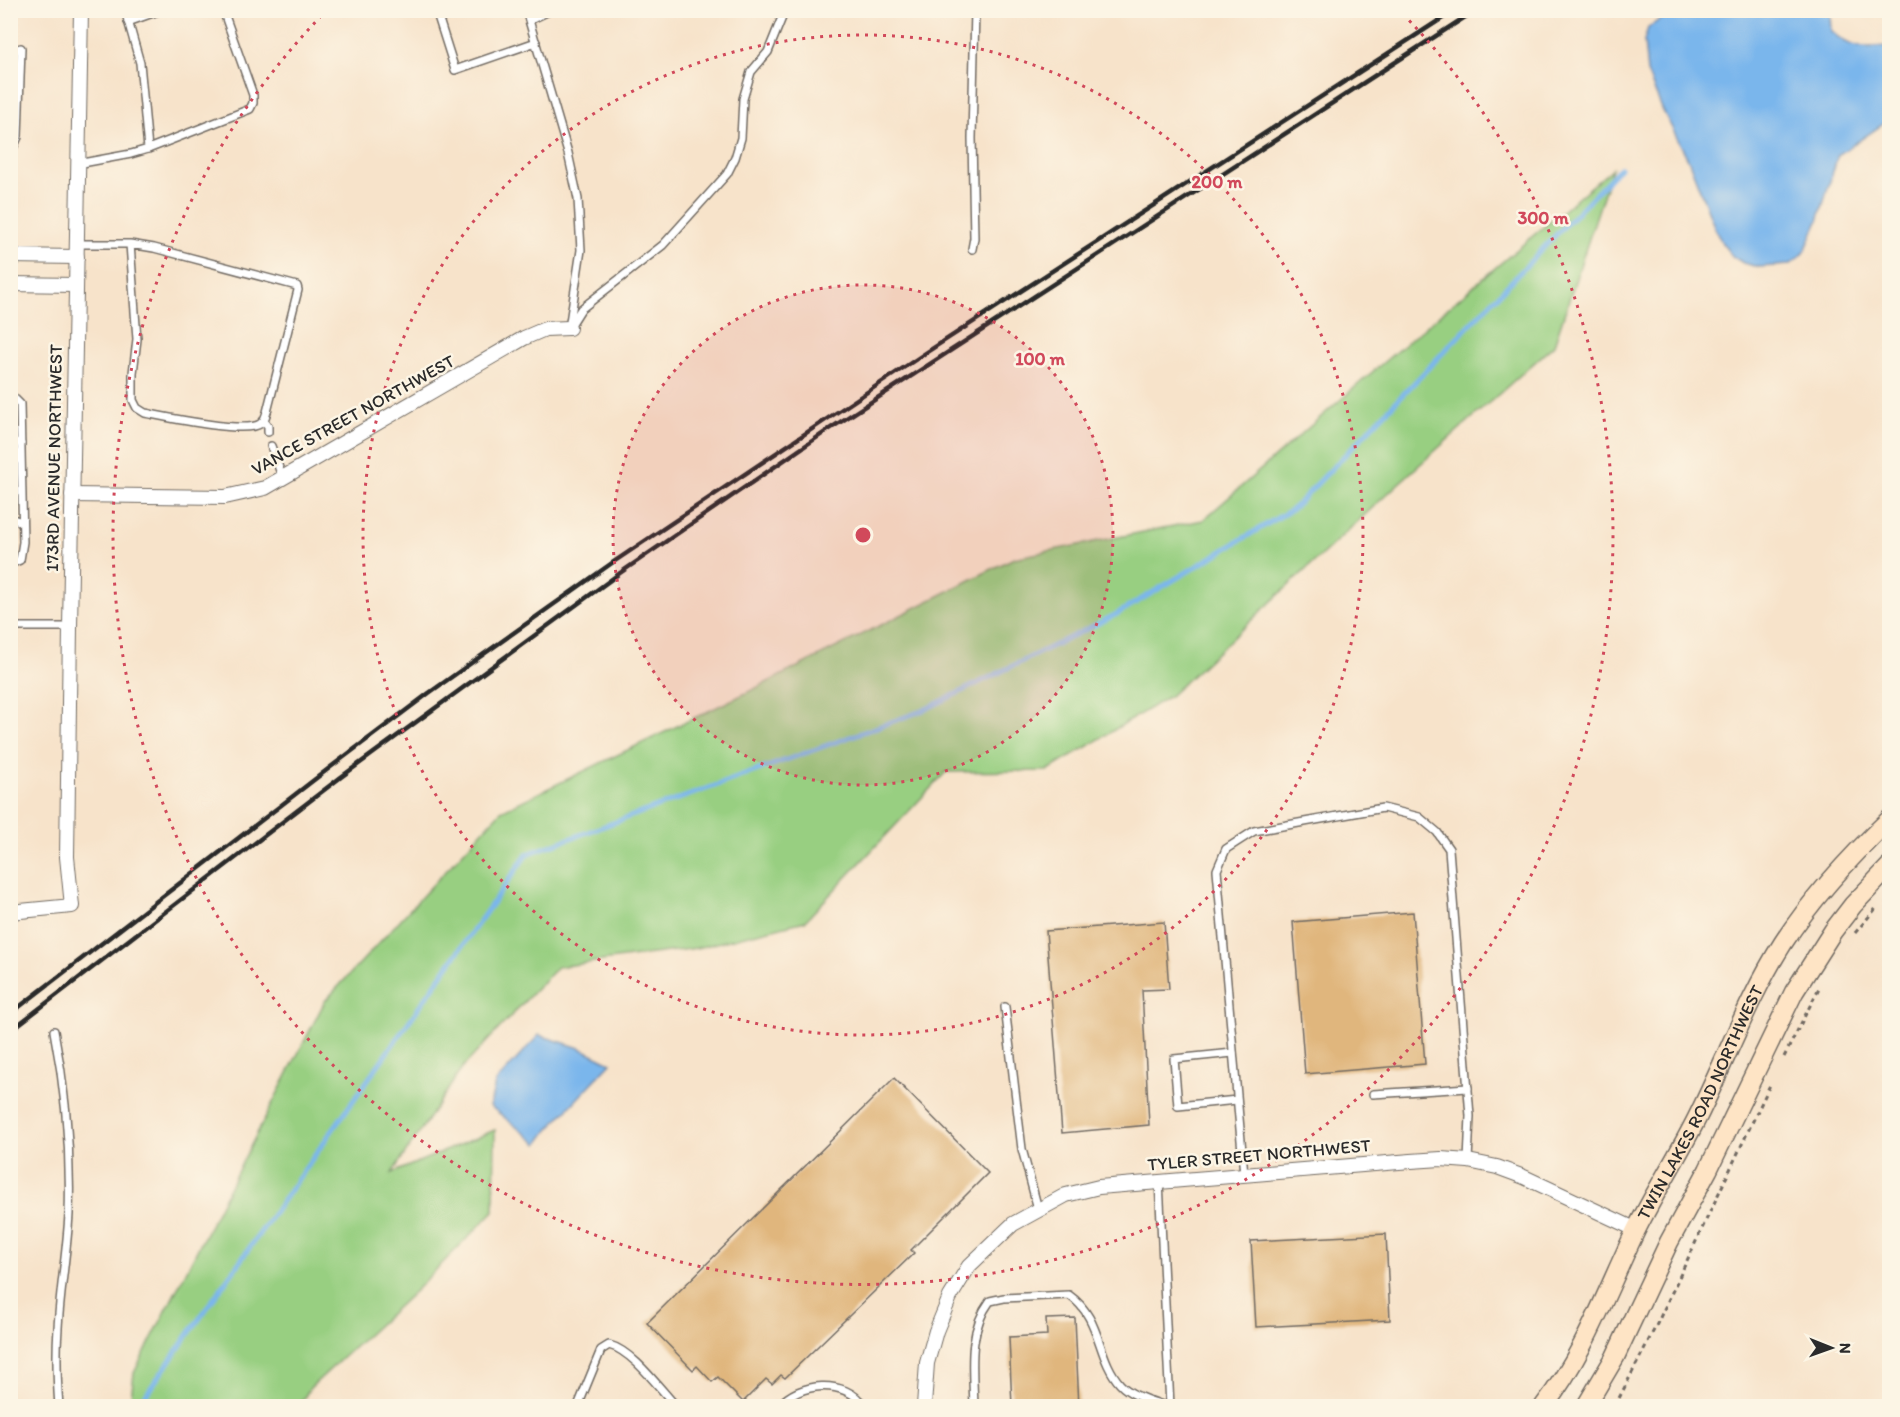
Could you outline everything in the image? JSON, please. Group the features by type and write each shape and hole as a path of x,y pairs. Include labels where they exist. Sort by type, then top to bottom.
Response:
{"street":[{"name":"173RD AVENUE NORTHWEST","path":"10,912 72,906 67,857 81,10"},
{"path":"10,256 77,251"},
{"path":"10,284 75,285"},
{"name":"VANCE STREET NORTHWEST","path":"72,495 225,497 265,488 524,338 544,329 569,328"},
{"name":"TWIN LAKES ROAD NORTHWEST","path":"1544,1407 1562,1383 1577,1357 1637,1230 1697,1118 1750,1003 1782,945 1820,892 1890,819"},
{"name":"TWIN LAKES ROAD NORTHWEST","path":"1586,1407 1615,1357 1669,1242 1708,1170 1794,992 1853,905 1890,866"},
{"name":"TYLER STREET NORTHWEST","path":"924,1407 927,1363 936,1331 950,1297 969,1266 1013,1224 1066,1195 1099,1187 1159,1181 1431,1160 1468,1161 1524,1176 1637,1230"}],"lane":[{"path":"125,10 141,63 148,148"},
{"path":"128,22 161,10"},
{"path":"77,164 131,154 250,109 253,104 253,95 223,10"},
{"path":"436,10 454,70 536,42"},
{"path":"526,10 568,153 578,199 581,250 569,328"},
{"path":"530,20 551,10"},
{"path":"569,328 580,309 663,245 727,174 741,138 743,99 752,72 768,52 785,10"},
{"path":"972,249 974,238 972,138 975,10"},
{"path":"10,51 21,48 18,137 13,148 10,149"},
{"path":"10,101 19,98"},
{"path":"77,251 130,244 297,286 298,290 264,421 253,427 235,427 142,413 137,408 134,400 133,373 137,339 130,244"},
{"path":"10,394 20,404 22,522 20,560 10,564"},
{"path":"264,421 268,426 268,432"},
{"path":"10,440 21,444"},
{"path":"271,446 283,479"},
{"path":"10,518 22,522"},
{"path":"10,627 70,627"},
{"path":"1244,1174 1217,870 1226,849 1254,831 1383,808 1419,817 1437,832 1449,849 1470,1116 1468,1161"},
{"path":"1005,1008 1022,1149 1038,1209"},
{"path":"54,1031 64,1091 69,1179 69,1215 57,1330 56,1377 59,1407"},
{"path":"1233,1053 1174,1059 1178,1106 1237,1100"},
{"path":"1373,1094 1468,1088"},
{"path":"974,1407 972,1348 974,1334 990,1301 1004,1298 1069,1295 1078,1301 1089,1315 1099,1335 1108,1363 1120,1384 1132,1393 1168,1407 1159,1181"},
{"path":"578,1407 601,1350 609,1345 617,1347 631,1358 676,1407"},
{"path":"779,1407 786,1399 801,1391 835,1386 849,1393 864,1407"}],"path":[{"path":"1855,933 1882,901"},
{"path":"1782,1059 1824,980"},
{"path":"1615,1407 1656,1326 1773,1078"}],"green space":[{"path":"1612,169 1554,345 1398,484 1170,696 1047,771 946,772 805,921 697,948 557,967 463,1067 392,1173 495,1130 494,1211 417,1289 310,1388 299,1406 130,1406 134,1373 325,1001 501,811 746,693 1014,558 1203,520 1378,367"}],"water":[{"path":"1833,10 1830,15 1831,31 1845,42 1864,47 1889,46 1889,120 1838,155 1818,221 1804,253 1790,265 1759,267 1743,263 1732,256 1722,243 1688,159 1663,111 1647,72 1644,41 1648,28 1672,11"},
{"path":"539,1035 580,1048 611,1063 548,1130 538,1144 490,1106 495,1083"}],"building":[{"path":"1413,912 1425,1064 1305,1074 1293,922"},
{"path":"1164,922 1169,989 1142,990 1149,1125 1062,1133 1046,931"},
{"path":"894,1078 988,1173 911,1250 914,1253 785,1378 781,1375 772,1384 766,1379 743,1402 718,1377 712,1382 697,1366 693,1370 647,1323"},
{"path":"1386,1234 1390,1320 1256,1327 1251,1241"},
{"path":"1075,1318 1079,1407 1012,1407 1009,1337 1047,1335 1046,1319"}],"waterway":[{"path":"138,1406 527,854 924,710 1115,615 1294,508 1620,168"}],"railway":[{"path":"10,1014 429,693 612,563 927,352 1455,10"},
{"path":"10,1031 341,777 620,573 828,430 1476,10"}]}
